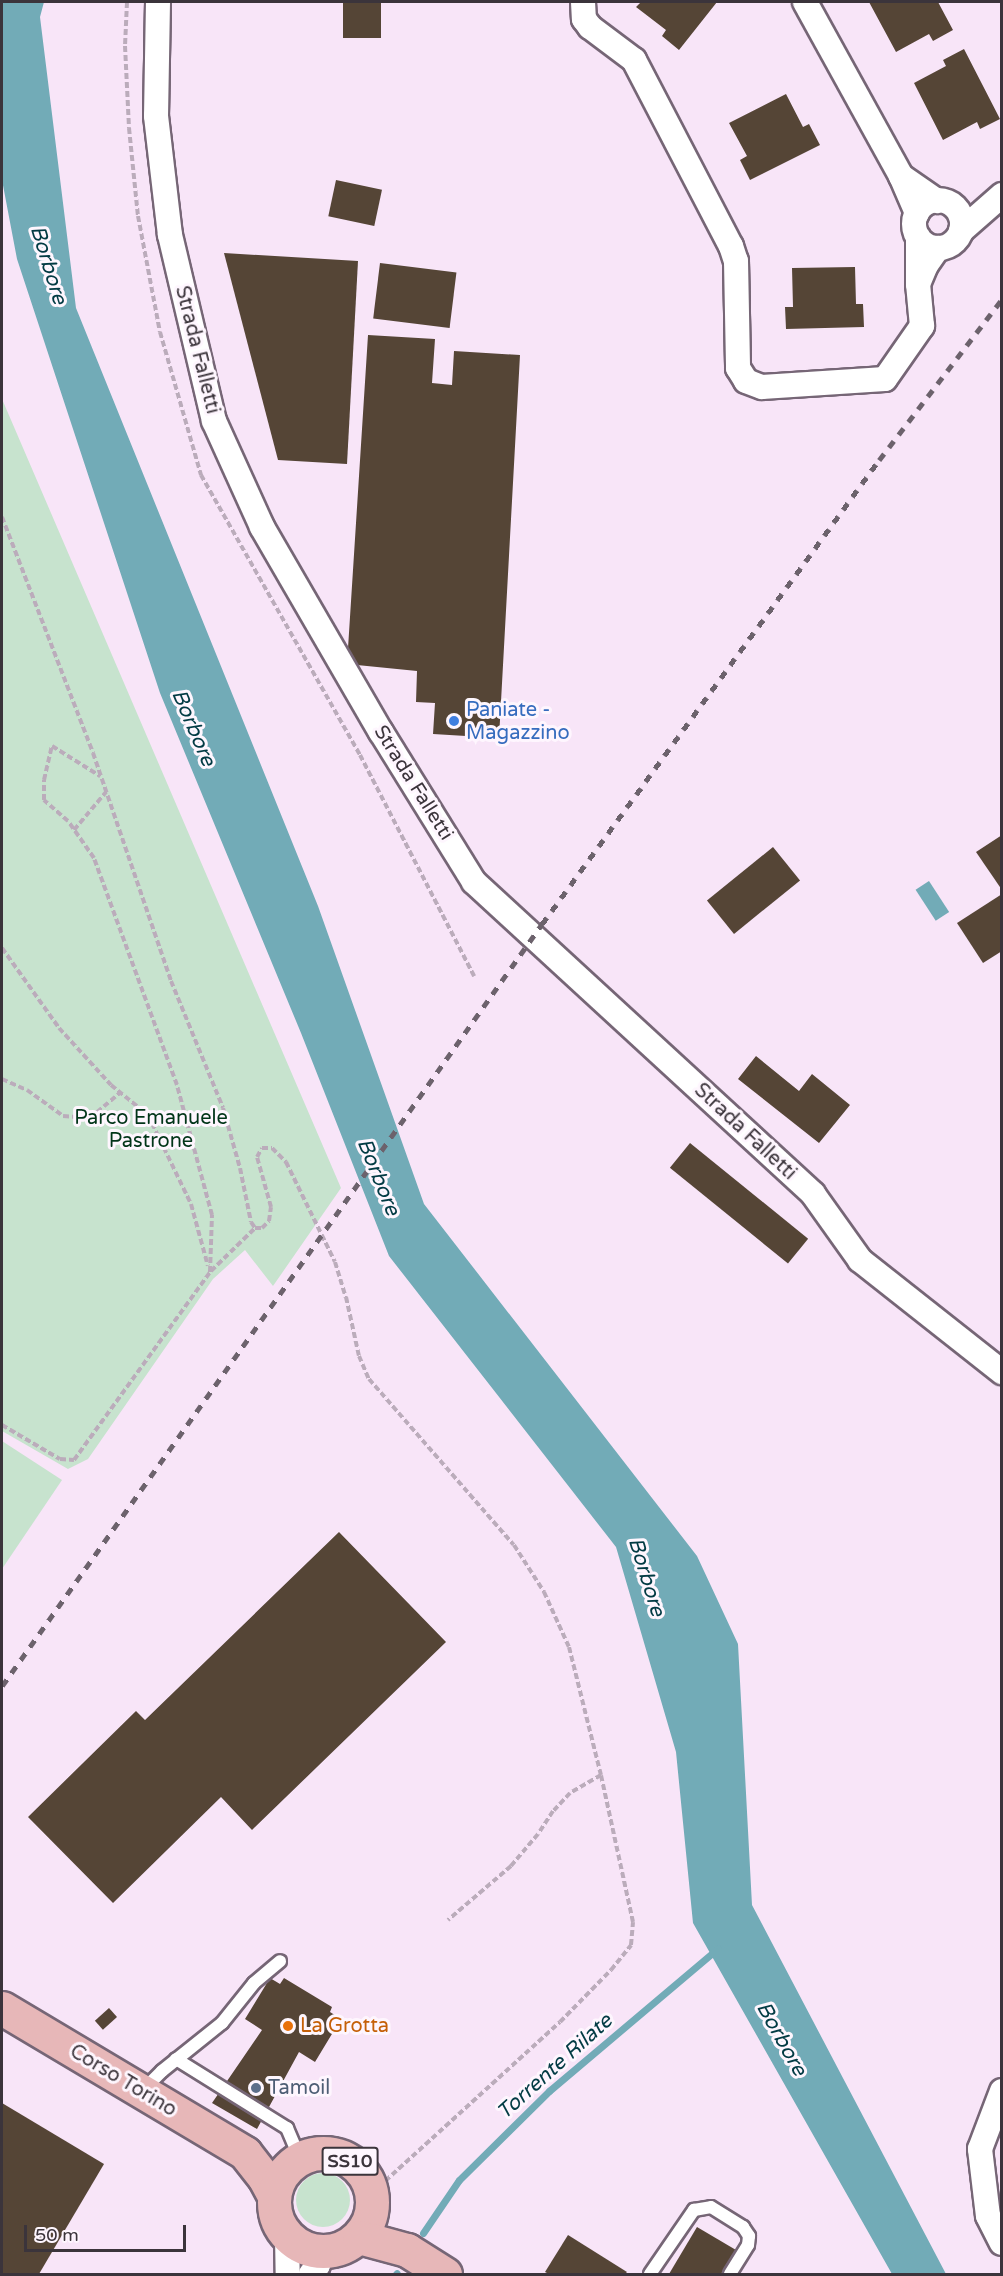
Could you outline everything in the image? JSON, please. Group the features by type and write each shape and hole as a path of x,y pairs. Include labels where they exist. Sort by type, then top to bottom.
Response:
{"main road":[{"name":"Corso Torino","path":"2,2008 245,2153 264,2177 274,2196 279,2223 287,2235"},
{"name":"Corso Torino","path":"245,2153 298,2159 315,2153 330,2153 345,2157 358,2166 367,2178 383,2224 407,2250"},
{"name":"SS10","path":"274,2196 281,2176 298,2159"},
{"name":"SS10","path":"359,2236 370,2218 373,2199"},
{"path":"287,2235 316,2263 359,2236"},
{"name":"Corso Torino","path":"359,2236 407,2250 446,2274"}],"street":[{"name":"Strada Falletti","path":"158,2 156,116 170,235 214,421 262,527 388,742 474,882 813,1194 860,1260 1002,1372"},
{"path":"583,2 584,19 590,27 634,60 731,246 736,261 738,368 746,381 762,387 885,379 922,326 918,284 938,223 1002,195"},
{"path":"805,2 901,176 938,223"},
{"path":"1002,2091 980,2149 988,2216 1002,2243"},
{"path":"287,2235 288,2274"}],"lane":[{"path":"141,2092 222,2023 254,1983 280,1960"},
{"path":"176,2060 287,2128 298,2159"},
{"path":"650,2274 694,2210 711,2207 742,2228 749,2236 748,2245 730,2274"}],"path":[{"path":"2,517 101,776 171,981 223,1108 240,1168 251,1222 255,1228"},
{"path":"101,776 52,746 44,780 44,800 74,830 94,858 177,1085 212,1215 210,1272"},
{"path":"74,830 106,791"},
{"path":"2,948 59,1028 121,1092 148,1115 191,1204 210,1272"},
{"path":"2,1079 27,1090 63,1116 90,1118 121,1092"},
{"path":"2,1425 60,1459 74,1460 210,1272 255,1228 262,1228 269,1221 271,1207 257,1157 262,1148 272,1148 286,1162 335,1263 346,1297 359,1356 369,1378 514,1545 544,1592 569,1647 601,1775 633,1922 631,1945 611,1970 560,2022 373,2199"},
{"path":"448,1920 511,1866 538,1834 553,1810 570,1793 601,1775"}],"green space":[{"name":"Parco Emanuele Pastrone","path":"2,399 341,1188 273,1286 245,1250 213,1279 88,1459 68,1469 2,1431"},
{"path":"2,1441 62,1480 2,1569"},
{"path":"318,2173 328,2173 338,2177 346,2185 350,2200 346,2215 338,2223 328,2227 318,2227 308,2223 300,2215 296,2205 296,2195 300,2185 308,2177"}],"water":[{"name":"Borbore","path":"2,2 44,2 40,17 76,308 318,906 424,1204 697,1556 738,1644 752,1905 946,2274 892,2274 693,1923 676,1752 616,1547 389,1256 301,1033 160,693 17,259 2,180"},
{"path":"929,881 949,912 936,921 916,890"}],"building":[{"path":"343,2 381,2 381,38 343,38"},
{"path":"641,2 717,2 679,50 662,36 666,30 636,7"},
{"path":"869,2 938,2 953,30 933,41 929,34 896,52"},
{"path":"964,49 1000,119 980,129 977,122 943,140 914,83 946,66 943,60"},
{"path":"786,94 803,127 809,124 820,145 750,180 740,160 747,156 729,123"},
{"path":"336,180 382,190 374,226 328,216"},
{"path":"224,253 358,261 347,464 278,460"},
{"path":"380,263 456,272 450,328 373,319"},
{"path":"855,267 856,304 863,304 864,327 786,329 785,307 793,307 792,268"},
{"path":"368,335 435,339 432,383 452,385 454,351 520,355 499,738 433,734 435,703 416,702 417,671 347,664"},
{"path":"1002,835 1002,890 976,852"},
{"path":"773,847 800,880 734,934 707,900"},
{"path":"1002,894 1002,951 983,963 957,923"},
{"path":"756,1056 799,1091 812,1074 850,1105 819,1143 738,1079"},
{"path":"690,1143 808,1239 788,1264 670,1168"},
{"path":"339,1532 446,1642 252,1830 221,1797 113,1903 28,1817 136,1711 145,1720"},
{"path":"270,1978 280,1984 284,1978 332,2007 330,2012 341,2019 315,2062 299,2052 257,2129 212,2103 262,2030 245,2019"},
{"path":"109,2008 117,2017 103,2030 95,2021"},
{"path":"2,2103 104,2164 39,2274 2,2274"},
{"path":"697,2227 736,2250 721,2274 669,2274"},
{"path":"568,2235 627,2272 625,2274 549,2274 545,2272"}],"waterway":[{"name":"Torrente Rilate","path":"423,2233 459,2180 549,2091 718,1948"}],"railway":[{"path":"2,1686 542,924 879,460 1002,299"}],"place":[{"name":"Paniate - Magazzino","path":"454,721"},
{"name":"La Grotta","path":"288,2026"},
{"name":"Tamoil","path":"256,2088"}]}
